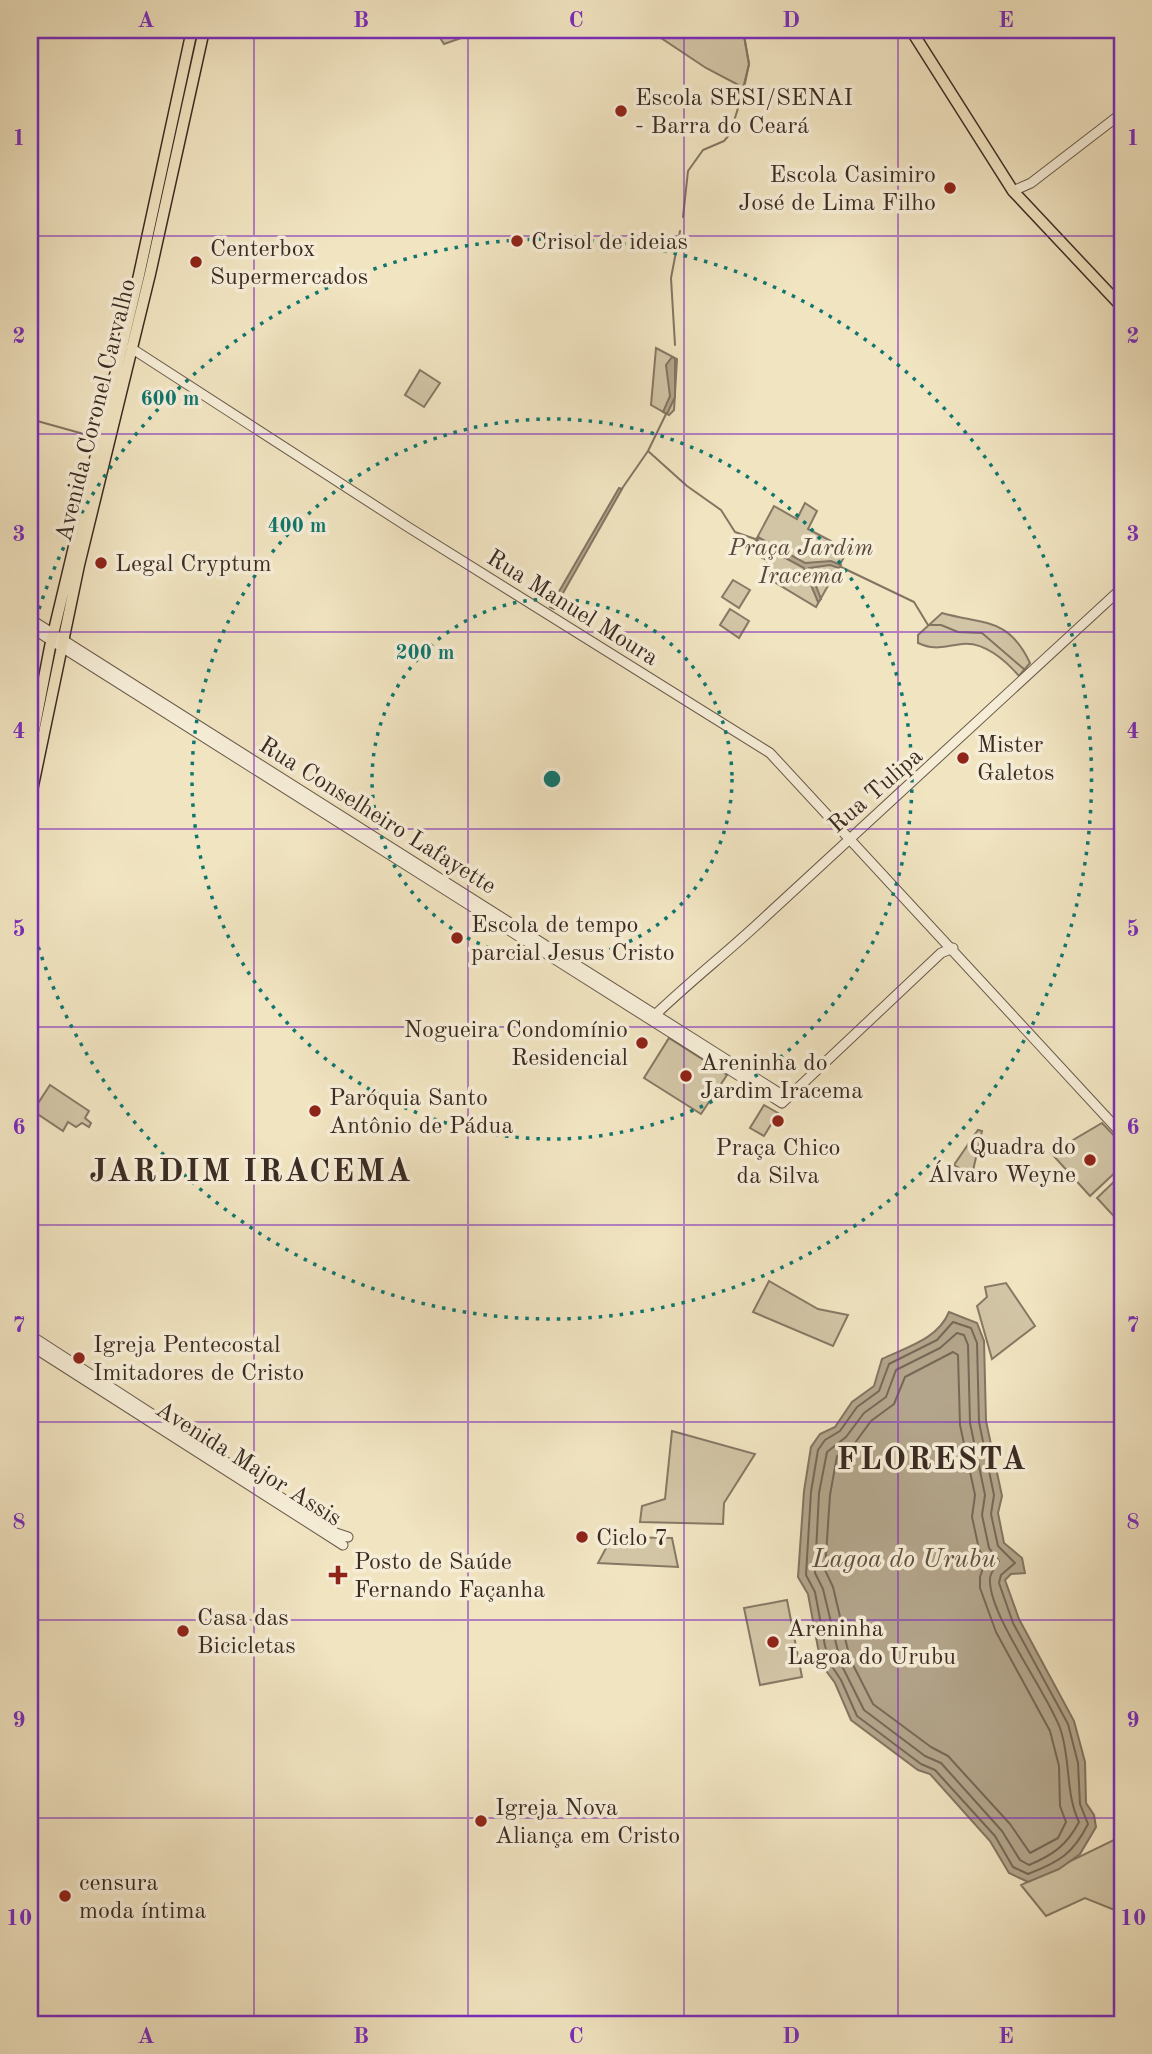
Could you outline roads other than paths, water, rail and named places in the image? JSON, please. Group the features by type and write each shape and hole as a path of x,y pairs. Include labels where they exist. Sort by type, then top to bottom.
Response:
{"main road":[{"name":"Avenida Coronel Carvalho","path":"30,751 109,420 192,30"},
{"name":"Avenida Coronel Carvalho","path":"109,420 131,348 204,30"},
{"path":"911,30 1013,191 1122,307"},
{"name":"Avenida Coronel Carvalho","path":"30,800 58,640"}],"street":[{"path":"1013,191 1031,183 1122,113"},
{"name":"Rua Manuel Moura","path":"131,348 408,527 770,753 1122,1134"},
{"name":"Rua Tulipa","path":"653,1017 934,764 1122,588"},
{"path":"30,619 58,640"},
{"path":"30,627 58,640"},
{"name":"Rua Conselheiro Lafayette","path":"58,640 251,769 784,1100 942,953 953,948"},
{"name":"Avenida Major Assis","path":"30,1335 346,1541 30,1345"}],"water":[{"path":"672,357 675,359 675,397 667,414 663,412 670,396 666,365"},
{"path":"619,488 622,489 554,609 550,607"},
{"path":"758,537 805,563 831,561 841,565 839,568 830,565 809,568 821,599 818,602 804,568 756,542"},
{"name":"Lagoa do Urubu","path":"949,1312 977,1323 984,1341 986,1421 1002,1496 998,1513 1004,1543 1022,1558 1025,1573 1011,1574 1005,1580 1019,1619 1074,1721 1085,1762 1086,1803 1094,1815 1096,1827 1080,1854 1059,1869 1028,1882 1009,1873 990,1841 930,1774 918,1770 851,1720 818,1648 808,1594 798,1577 804,1491 811,1447 820,1434 835,1427 852,1402 874,1386 882,1359 930,1336"}],"waterway":[{"path":"683,217 688,171 703,150 724,141 730,134 749,64 743,30"},
{"path":"675,345 671,278 680,231"},
{"path":"621,490 648,451 666,414"},
{"path":"30,419 91,436"},
{"path":"648,451 687,486 721,510 735,532 758,540"},
{"path":"841,567 914,602 928,625 941,625 958,632 982,633 1025,670"}],"place":[{"name":"Escola SESI/SENAI - Barra do Ceará","path":"621,111"},
{"name":"Escola Casimiro José de Lima Filho","path":"950,188"},
{"name":"Crisol de ideias","path":"517,241"},
{"name":"Centerbox Supermercados","path":"196,262"},
{"name":"Legal Cryptum","path":"101,563"},
{"name":"Mister Galetos","path":"963,758"},
{"name":"Escola de tempo parcial Jesus Cristo","path":"457,938"},
{"name":"Nogueira Condomínio Residencial","path":"642,1043"},
{"name":"Areninha do Jardim Iracema","path":"686,1076"},
{"name":"Paróquia Santo Antônio de Pádua","path":"315,1111"},
{"name":"Praça Chico da Silva","path":"778,1121"},
{"name":"Quadra do Álvaro Weyne","path":"1090,1160"},
{"name":"Igreja Pentecostal Imitadores de Cristo","path":"79,1358"},
{"name":"Ciclo 7","path":"582,1537"},
{"name":"Posto de Saúde Fernando Façanha","path":"338,1575"},
{"name":"Casa das Bicicletas","path":"183,1631"},
{"name":"Areninha Lagoa do Urubu","path":"773,1642"},
{"name":"Igreja Nova Aliança em Cristo","path":"481,1821"},
{"name":"censura moda íntima","path":"65,1896"}],"district":[{"name":"JARDIM IRACEMA","path":"251,1170"},
{"name":"FLORESTA","path":"932,1458"}],"park label":[{"name":"Praça Jardim Iracema","path":"801,561"}]}
